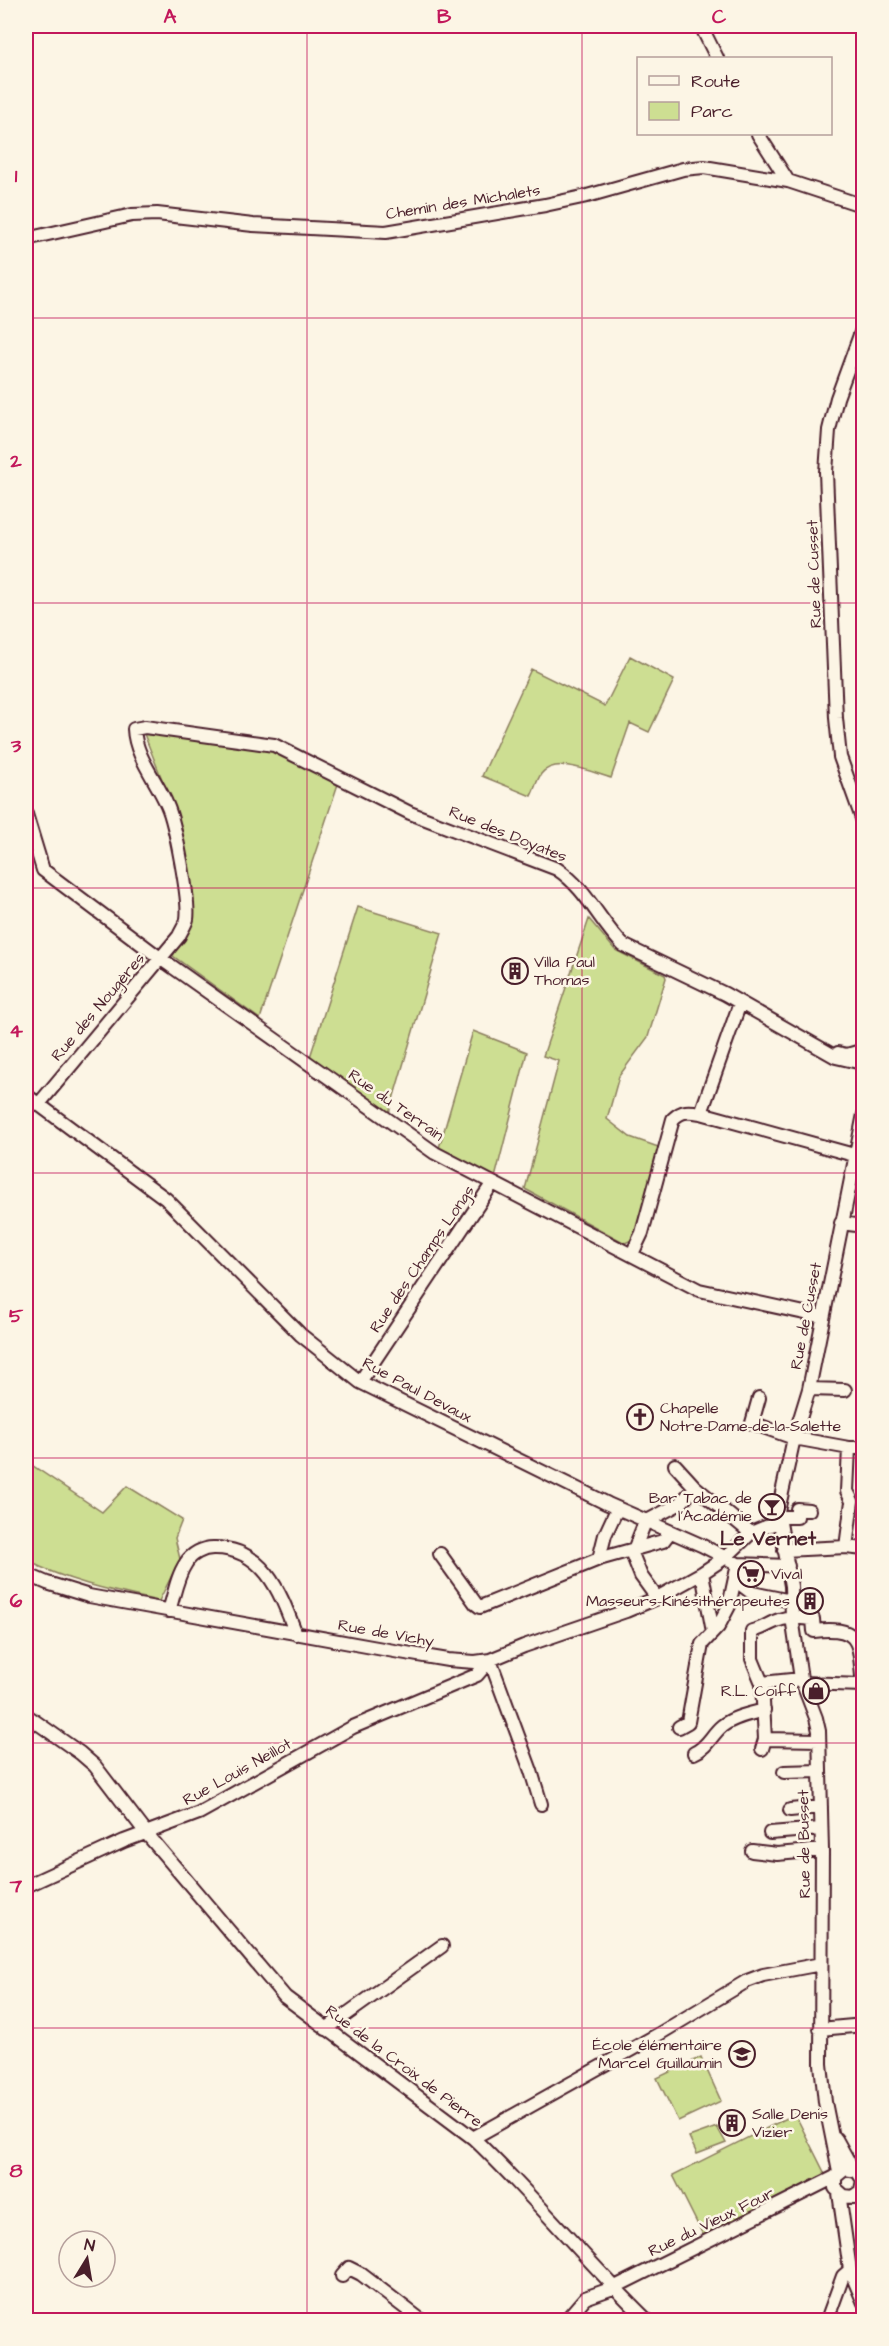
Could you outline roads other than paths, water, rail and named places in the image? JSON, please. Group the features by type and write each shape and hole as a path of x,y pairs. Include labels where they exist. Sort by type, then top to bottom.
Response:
{"street":[{"path":"701,26 716,57"},
{"path":"759,135 788,181"},
{"name":"Chemin des Michalets","path":"26,239 132,215 157,214 253,225 386,232 545,205 587,196 683,169 704,167 788,181 864,206"},
{"name":"Rue de Cusset","path":"864,324 832,419 826,472 836,718 840,757 864,824"},
{"name":"Rue des Doyates","path":"134,729 145,728 274,745 410,813 557,869 571,879 586,896 613,935 624,945 740,1003 828,1052 863,1057"},
{"name":"Rue des Nougères","path":"38,1105 179,936 187,919 186,898 174,826 168,806 136,744 134,729"},
{"name":"Rue du Terrain","path":"26,814 44,870 160,958 435,1154 699,1290 823,1317"},
{"path":"701,1113 740,1003"},
{"name":"Rue Paul Devaux","path":"26,1095 166,1199 301,1335 360,1382 617,1509 738,1564"},
{"path":"632,1254 642,1233 673,1119 680,1113 689,1111 701,1113 854,1155"},
{"name":"Rue de Cusset","path":"778,1520 794,1438 809,1389 864,1114"},
{"name":"Rue des Champs Longs","path":"360,1382 492,1184"},
{"path":"841,1223 864,1226"},
{"path":"809,1389 845,1390"},
{"path":"759,1398 752,1423 794,1438 849,1448 864,1448"},
{"path":"846,1547 858,1500 847,1491 849,1448"},
{"path":"675,1465 695,1487 752,1533"},
{"path":"657,1598 641,1576 632,1550 645,1522 681,1503 695,1487"},
{"path":"599,1559 605,1535 617,1509"},
{"name":"Rue de Vichy","path":"26,1574 46,1583 89,1596 169,1611 460,1661 490,1660 657,1598 726,1557 752,1533 778,1520 797,1517 797,1509 809,1510"},
{"name":"Rue de Busset","path":"778,1520 788,1566 792,1617 802,1681 816,1718 819,1740 822,1850 821,2064 850,2270 864,2303"},
{"path":"440,1554 480,1607 599,1559 663,1541 670,1533"},
{"path":"784,1550 846,1547 864,1549"},
{"path":"169,1611 186,1561 196,1552 209,1548 224,1548 259,1564 279,1590 296,1634"},
{"path":"679,1726 688,1722 702,1644 718,1627 729,1606 738,1564 788,1566"},
{"path":"702,1573 713,1632"},
{"path":"735,1580 752,1593 791,1601"},
{"path":"762,1683 802,1681 863,1685 858,1645 854,1638 845,1631 834,1629 814,1631 813,1618 792,1617 777,1620 761,1630 752,1631 752,1659 762,1683 764,1744 819,1740"},
{"path":"490,1660 541,1804"},
{"name":"Rue Louis Neillot","path":"26,1886 81,1859 200,1814 353,1727 477,1675 490,1660"},
{"path":"460,1661 461,1681"},
{"path":"694,1754 709,1743 724,1724 738,1717 764,1710"},
{"name":"Rue de la Croix de Pierre","path":"26,1715 80,1753 94,1766 147,1834 285,1997 473,2138 497,2160 613,2288 647,2320"},
{"path":"784,1772 820,1771"},
{"path":"790,1810 821,1806"},
{"path":"770,1833 821,1829"},
{"path":"752,1851 777,1854 822,1850"},
{"path":"326,2029 442,1946"},
{"path":"473,2138 649,2040 747,1981 763,1975 821,1964"},
{"path":"820,2029 864,2025"},
{"path":"857,2170 861,2187 844,2196 837,2180 857,2170"},
{"name":"Rue du Vieux Four","path":"566,2320 585,2298 613,2288 837,2180"},
{"name":"Rue de Busset","path":"844,2233 861,2187"},
{"path":"342,2276 349,2268 361,2274 421,2320"},
{"path":"827,2320 843,2276 850,2270"}],"place":[{"name":"Villa Paul Thomas","path":"515,971"},
{"name":"Chapelle Notre-Dame-de-la-Salette","path":"640,1417"},
{"name":"Bar Tabac de l'Académie","path":"772,1507"},
{"name":"Vival","path":"751,1574"},
{"name":"Masseurs-Kinésithérapeutes","path":"810,1601"},
{"name":"R.L. Coiff","path":"816,1691"},
{"name":"École élémentaire Marcel Guillaumin","path":"742,2054"},
{"name":"Salle Denis Vizier","path":"732,2123"}],"district":[{"name":"Le Vernet","path":"768,1539"}]}
